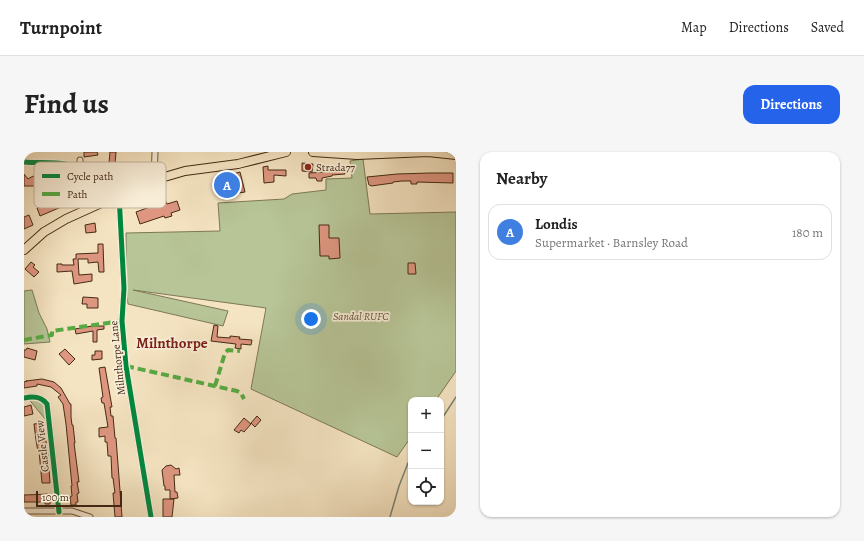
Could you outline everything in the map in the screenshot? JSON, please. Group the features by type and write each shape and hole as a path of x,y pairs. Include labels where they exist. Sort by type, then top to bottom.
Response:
{"main road":[{"path":"238,164 264,152"},
{"path":"166,176 184,171 238,164 286,152"},
{"path":"313,152 428,152 456,155"},
{"path":"24,250 44,232 89,208"}],"street":[{"path":"155,152 155,162"},
{"path":"24,162 34,163"},
{"name":"Milnthorpe Lane","path":"120,208 124,288 122,321 126,366 151,517"},
{"name":"Castle View","path":"24,398 39,398 44,400 47,404 59,512"},
{"path":"24,511 72,511 90,517"}],"green space":[{"name":"Sandal RUFC","path":"363,159 370,214 456,212 456,371 438,397 408,397 408,441 397,457 251,389 266,308 133,290 228,311 223,326 128,304 126,289 126,233 220,231 218,203 284,199 292,194 326,190 326,179 352,178 350,161"},
{"path":"32,290 39,313 47,329 50,342 24,344 24,291"},
{"path":"27,397 44,399 50,425"}],"building":[{"path":"84,152 97,152 98,155 84,157"},
{"path":"110,152 116,152 115,162 109,162"},
{"name":"Strada77","path":"302,163 313,164 312,172 302,171"},
{"path":"268,166 268,170 286,170 286,176 274,175 274,182 264,183 263,167"},
{"path":"326,167 337,167 338,169 345,168 345,174 332,175 322,178 322,181 317,181 316,178 309,178 309,173 326,172"},
{"path":"240,172 245,192 232,194 232,191 228,192 223,189 223,183 234,181 233,174"},
{"path":"453,173 453,183 417,182 417,184 411,184 411,181 402,181 371,186 369,185 367,177 397,174"},
{"path":"24,174 28,179 33,176 34,186 24,186"},
{"path":"177,201 180,210 171,213 172,216 165,218 164,216 140,224 136,212 147,208 166,208 166,202 167,204"},
{"path":"37,208 59,208 40,216"},
{"path":"29,215 33,225 24,229 24,217"},
{"path":"95,223 96,232 86,233 85,225"},
{"path":"319,225 329,225 329,238 339,238 340,258 329,259 329,256 320,256"},
{"path":"98,244 103,244 104,272 99,272 98,262 88,263 88,259 78,259 79,275 92,274 92,281 74,284 72,271 57,272 57,264 74,265 73,259 76,259 76,254 98,253"},
{"path":"31,262 35,265 33,267 39,272 34,277 25,269"},
{"path":"408,263 415,263 416,274 408,274"},
{"path":"83,297 98,298 98,308 87,308 87,304 82,304"},
{"path":"214,325 218,326 217,337 240,337 239,339 252,340 251,345 241,344 241,349 235,348 236,344 211,341"},
{"path":"92,326 104,326 104,329 97,330 97,342 93,342 93,331 76,334 75,329"},
{"path":"27,348 37,351 35,360 24,357 24,350"},
{"path":"65,349 75,359 69,365 59,354"},
{"path":"95,351 102,351 102,359 92,360 92,355 95,355"},
{"path":"105,367 112,407 110,407 111,416 113,416 116,438 122,517 115,517 113,493 115,493 112,478 111,456 108,456 105,436 99,437 99,428 108,427 104,403 102,403 101,398 103,397 99,368"},
{"path":"42,379 54,382 61,388 71,404 71,417 79,482 77,482 79,493 77,494 78,502 76,502 76,505 71,505 70,497 72,496 72,486 66,424 63,404 58,397 61,395 51,387 37,384 37,386 24,388 24,382 26,381"},
{"path":"31,405 33,414 24,416 24,407"},
{"path":"257,416 261,420 255,427 251,423"},
{"path":"244,418 251,424 244,432 241,430 239,433 234,430"},
{"path":"43,423 48,454 50,483 42,483 39,451 38,452 34,424"},
{"path":"171,465 176,469 179,468 180,475 174,475 175,492 177,492 178,498 170,499 170,490 165,490 162,470 166,466"},
{"path":"50,494 50,504 45,504 45,502 24,502 24,495"},
{"path":"163,499 174,499 172,517 163,517"}],"waterway":[{"path":"444,415 456,397"},
{"path":"390,517 399,486 408,463"}],"marked path":[{"path":"24,340 52,335 52,331 122,321"},
{"path":"215,386 225,353 228,350 240,351"},
{"path":"126,366 237,391 241,393 244,399"}],"cycle path":[{"path":"24,162 34,162"},
{"path":"120,208 124,288 122,321 126,366 151,517"},
{"path":"24,398 37,397 45,401 47,404 59,512"}],"place":[{"name":"Strada77","path":"308,167"},
{"name":"Londis","path":"227,185"}],"district":[{"name":"Milnthorpe","path":"172,343"}]}
